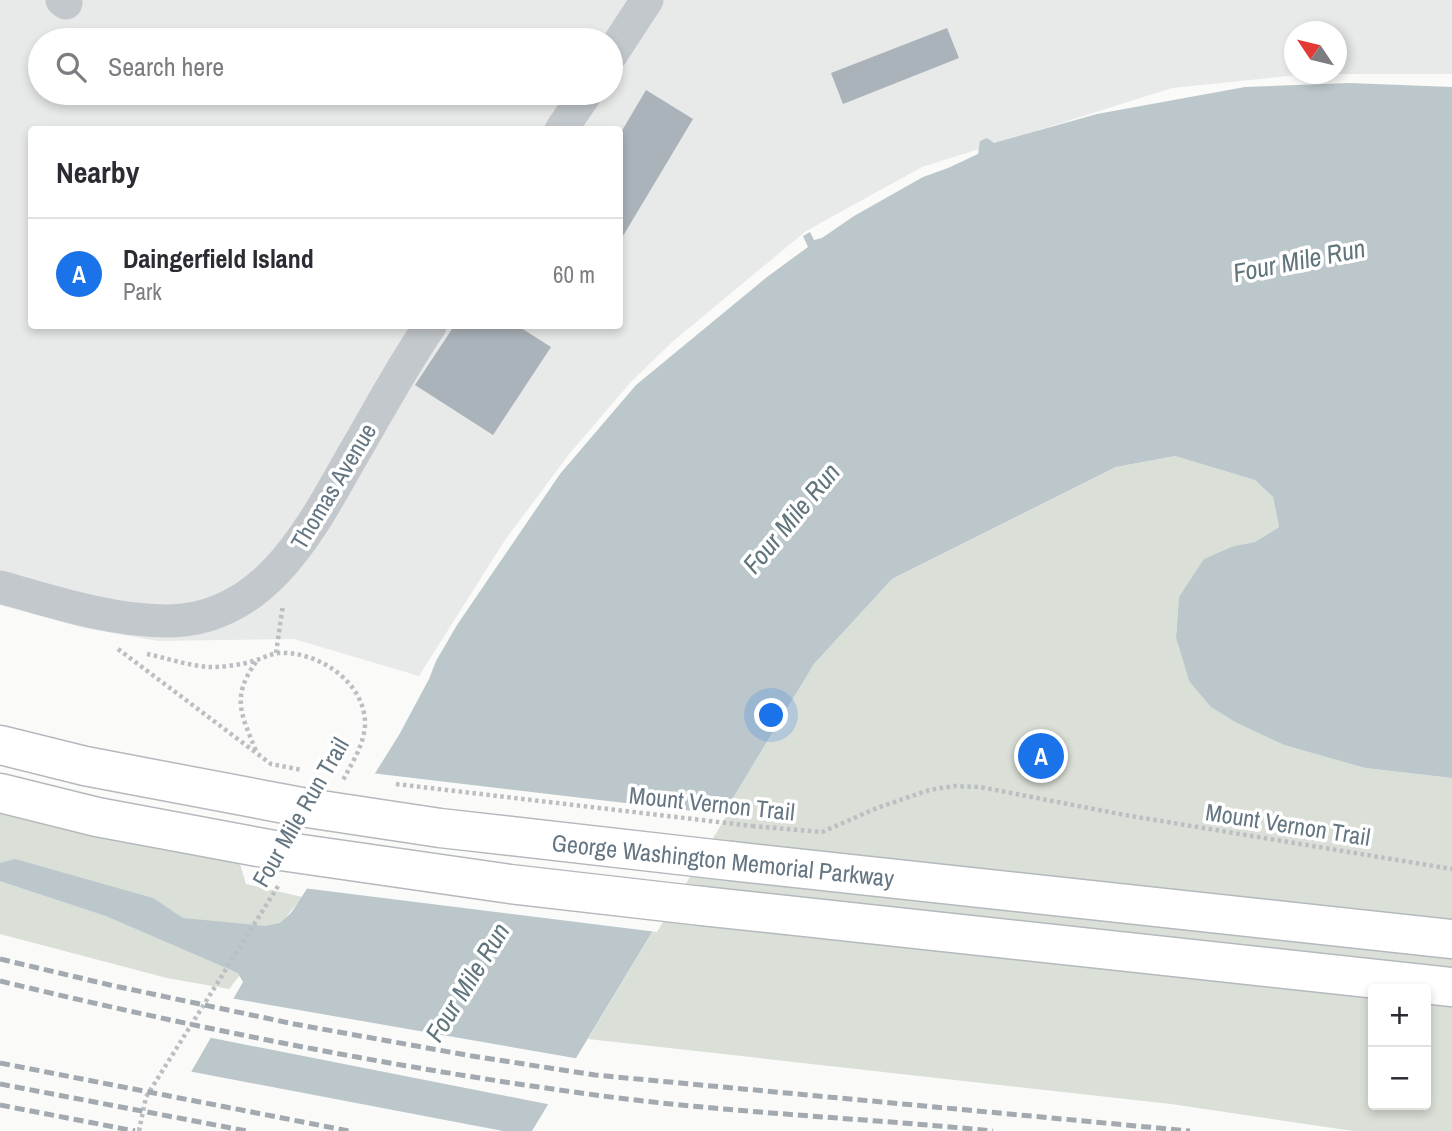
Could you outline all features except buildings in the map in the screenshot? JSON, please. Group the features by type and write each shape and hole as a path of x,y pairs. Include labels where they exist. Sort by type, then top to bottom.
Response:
{"highway":[{"name":"George Washington Memorial Parkway","path":"0,745 85,766 305,790 440,828 1452,939"},
{"name":"George Washington Memorial Parkway","path":"0,793 279,863 510,884 1452,987"}],"street":[{"path":"623,37 647,0"},
{"path":"564,126 578,105"},
{"name":"Thomas Avenue","path":"0,587 92,610 167,621 206,616 239,602 279,569 316,521 427,329"}],"path":[{"path":"128,649 115,646 305,790"},
{"name":"Four Mile Run Trail","path":"141,652 208,667 256,661 276,653 304,654 333,669 357,694 365,723 363,740 340,786"},
{"path":"256,661 244,679 239,699 256,752"},
{"path":"335,776 347,778"},
{"name":"Mount Vernon Trail","path":"386,783 822,832 877,808 929,790 954,786 980,787 1125,815 1452,869"},
{"name":"Four Mile Run Trail","path":"139,1131 146,1097 263,910 279,863"}],"shaded area":[{"path":"0,0 1452,0 1452,74 1347,74 1347,21 1284,21 1284,76 1172,88 922,167 806,231 671,343 630,383 570,453 505,540 419,676 294,639 158,641 84,628 0,605"},
{"path":"1175,456 1255,480 1273,497 1279,527 1255,542 1234,546 1179,597 1176,638 1189,681 1237,723 1284,745 1365,768 1452,778 1452,1131 1353,1131 1171,1104 588,1039 814,664 892,579 1116,467"},
{"path":"0,813 240,864 246,884 302,897 229,989 167,978 0,934"}],"water":[{"name":"Four Mile Run","path":"1347,83 1452,87 1452,778 1365,768 1284,745 1237,723 1211,707 1189,681 1176,638 1179,597 1204,559 1234,546 1255,542 1279,527 1273,497 1255,480 1175,456 1116,467 892,579 814,664 532,1131 157,1131 243,982 238,973 106,916 0,881 0,863 15,859 153,898 183,918 265,926 280,923 291,913 312,881 342,826 399,735 457,625 560,474 636,385 767,277 808,247 803,236 810,232 814,240 822,238 854,216 923,177 978,154 980,141 987,138 994,143 1097,114 1245,87"}],"pier":[{"path":"371,773 727,815 657,932 303,888 322,845 339,824"},
{"path":"230,998 580,1059 552,1105 207,1037"},
{"path":"188,1071 503,1131 153,1131"}],"railway":[{"path":"0,959 294,1024 595,1075 1190,1131"},
{"path":"0,981 300,1046 527,1085 700,1107 993,1131"},
{"path":"0,1063 349,1131"},
{"path":"0,1084 247,1131"},
{"path":"0,1105 135,1131"}],"place":[{"name":"Daingerfield Island","path":"1041,756"}]}
